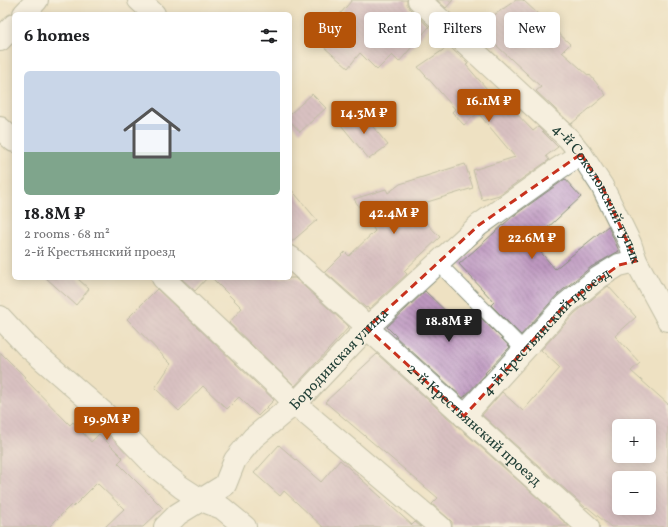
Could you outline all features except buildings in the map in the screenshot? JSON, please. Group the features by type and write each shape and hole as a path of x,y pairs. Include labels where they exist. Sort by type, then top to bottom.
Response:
{"street":[{"path":"26,12 37,0"},
{"path":"139,0 152,12"},
{"name":"4-й Соколовский тупик","path":"419,0 569,139 581,154 602,186 630,243 636,261 668,320"},
{"path":"0,40 12,27"},
{"path":"0,128 12,139"},
{"name":"Бородинская улица","path":"165,527 178,514 225,485 235,460 253,438 295,404 367,328 479,225 581,154"},
{"name":"2-й Крестьянский проезд","path":"292,259 588,527"},
{"name":"4-й Крестьянский проезд","path":"464,416 566,304 593,282 619,264 636,261"},
{"path":"165,280 295,404 440,527"},
{"path":"0,317 27,346 105,414 156,467 181,487 201,500 222,508 245,527"}],"lane":[{"path":"438,263 524,350"}],"highlighted area":[{"path":"581,154 602,186 636,261 619,265 566,304 464,416 367,328 479,225"}]}
